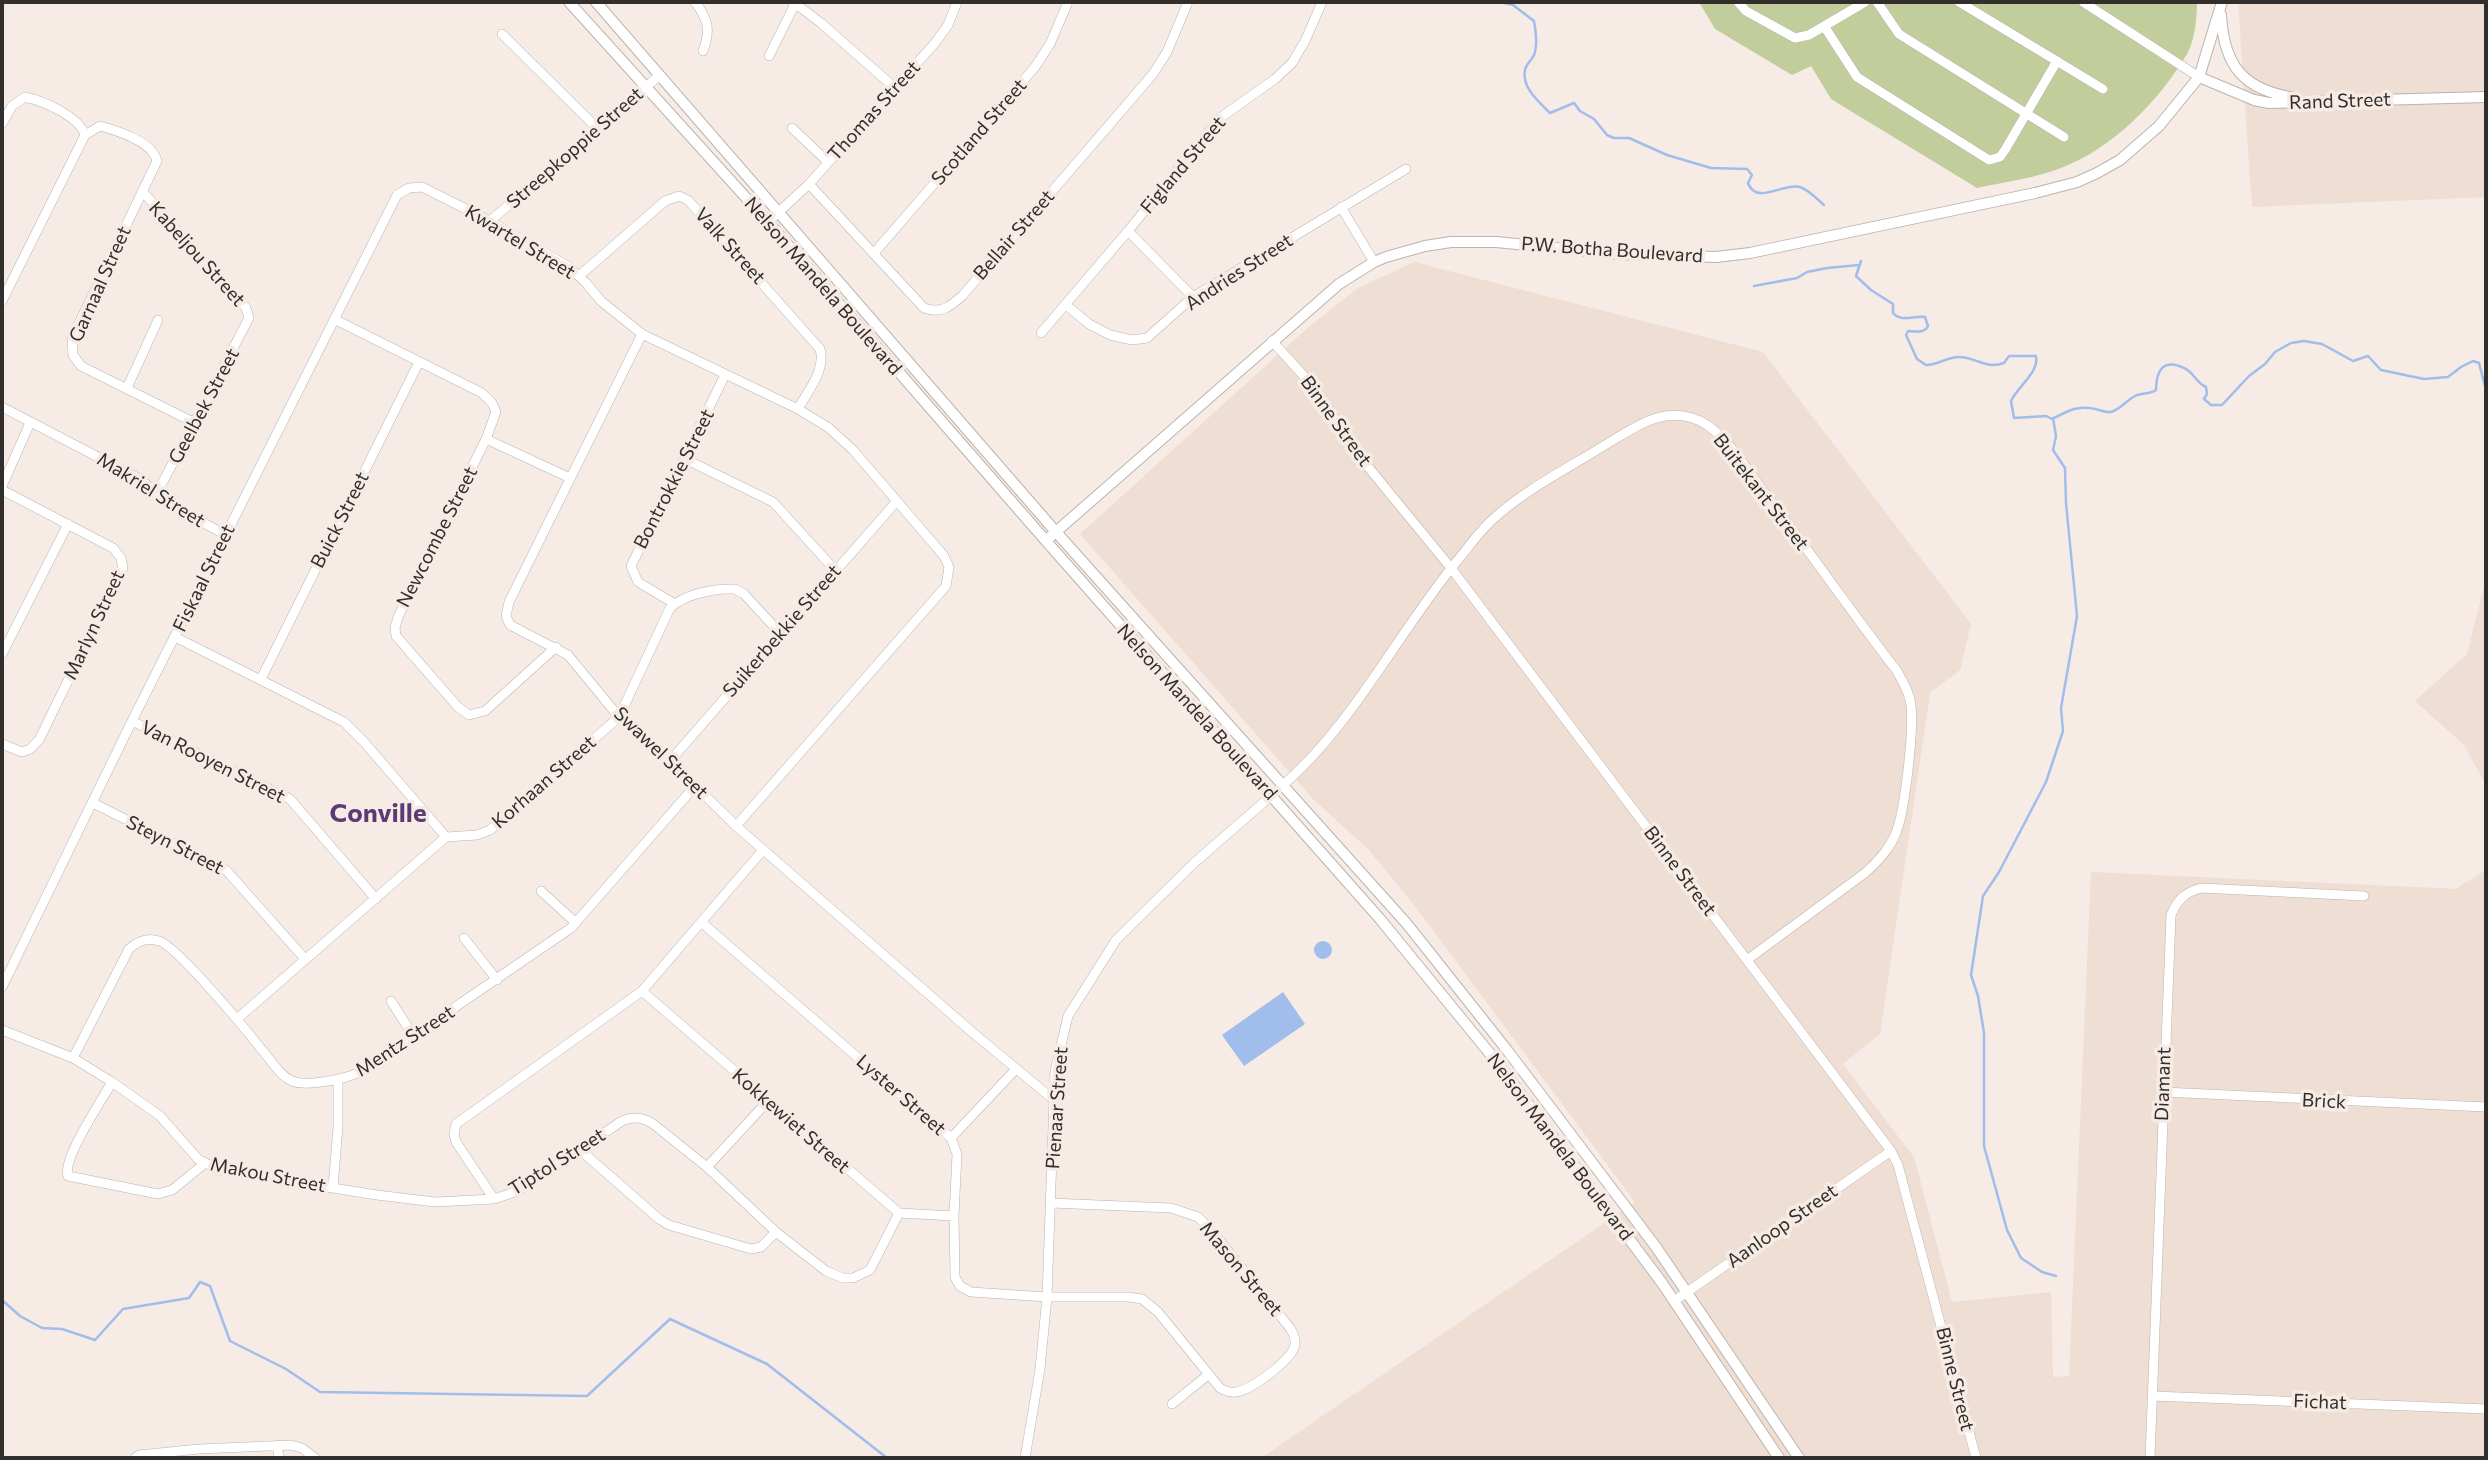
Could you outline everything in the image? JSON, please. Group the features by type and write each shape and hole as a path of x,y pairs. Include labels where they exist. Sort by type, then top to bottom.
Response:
{"street":[{"name":"Nelson Mandela Boulevard","path":"569,2 768,222 1380,919 1500,1066 1674,1301 1779,1458"},
{"name":"Nelson Mandela Boulevard","path":"596,2 1056,533 1356,865 1459,988 1688,1292 1799,1458"},
{"path":"695,2 705,17 709,30 703,51"},
{"path":"769,56 795,2 895,88"},
{"name":"Thomas Street","path":"768,222 809,184 942,34 957,2"},
{"name":"Scotland Street","path":"875,252 1035,67 1056,33 1068,2"},
{"name":"Bellair Street","path":"809,184 925,308 940,312 954,303 1153,74 1167,52 1188,2"},
{"name":"Figland Street","path":"1041,333 1220,118 1275,79 1292,63 1322,2"},
{"path":"1738,2 1746,11 1790,37 1802,37 1865,2"},
{"path":"1877,2 1899,34 2064,137"},
{"path":"1959,2 2103,89"},
{"path":"2083,2 2199,77"},
{"path":"2221,3 2225,47 2241,74 2264,92 2315,101"},
{"name":"P.W. Botha Boulevard","path":"1046,541 1339,284 1374,262 1425,246 1472,242 1619,254 1716,257 1750,253 2077,182 2120,160 2159,126 2199,77 2221,3"},
{"path":"1824,26 1857,77 1989,160 2000,157 2057,61"},
{"path":"502,34 597,128"},
{"name":"Streepkoppie Street","path":"490,221 660,75"},
{"name":"Rand Street","path":"2199,77 2254,100 2290,104 2315,101 2486,97"},
{"path":"2,124 12,106 25,97 70,116 81,125 85,135 2,301"},
{"name":"Garnaal Street","path":"85,135 100,126 124,133 151,150 157,162 70,344 73,355 78,363 195,423"},
{"path":"792,128 828,162"},
{"name":"Andries Street","path":"1066,305 1098,330 1121,339 1138,340 1154,333 1193,297 1406,169"},
{"name":"Kwartel Street","path":"422,187 490,221 552,257 579,276 601,301 642,334 798,409 840,436 944,556 949,567 946,586 736,826"},
{"name":"Fiskaal Street","path":"2,987 132,721 397,195 408,188 422,187"},
{"name":"Kabeljou Street","path":"142,192 246,308 249,318"},
{"name":"Valk Street","path":"579,276 665,201 679,196 688,200 820,349 822,358 819,371 798,409"},
{"path":"1341,207 1374,262"},
{"path":"1128,231 1193,297"},
{"name":"Geelbek Street","path":"157,493 249,318"},
{"name":"Newcombe Street","path":"334,319 489,398 497,417 398,617 396,636 458,707 469,715 485,711 555,647"},
{"path":"127,388 158,320"},
{"name":"Swawel Street","path":"642,334 507,610 508,622 513,628 555,647 573,659 619,717 670,761 736,826 1054,1100"},
{"path":"880,350 891,341"},
{"name":"Binne Street","path":"1272,341 1313,386 1364,462 1451,568 1891,1151 1898,1165 1976,1458"},
{"name":"Buick Street","path":"261,679 419,362"},
{"name":"Bontrokkie Street","path":"675,604 638,582 631,566 725,375"},
{"name":"Makriel Street","path":"2,407 127,472 184,513 226,535"},
{"name":"Buitekant Street","path":"1282,786 1307,766 1332,737 1451,568 1491,521 1511,505 1657,416 1688,416 1718,433 1897,671 1909,696 1911,722 1897,830 1881,858 1865,873 1747,960"},
{"path":"949,430 960,421"},
{"path":"2,488 30,423"},
{"path":"486,439 570,478"},
{"path":"685,459 773,502 835,570"},
{"name":"Marlyn Street","path":"2,488 113,548 121,558 122,572 38,740 30,749 22,752 2,744"},
{"name":"Suikerbekkie Street","path":"670,761 895,502"},
{"path":"2,654 68,524"},
{"path":"675,604 692,596 735,589 744,594 780,633"},
{"name":"Korhaan Street","path":"446,837 477,835 490,830 619,717 670,608 675,604"},
{"path":"176,637 344,722 446,837 237,1019"},
{"path":"1157,667 1168,657"},
{"name":"Van Rooyen Street","path":"132,721 290,799 376,898"},
{"name":"Mentz Street","path":"73,1058 129,949 145,940 157,940 168,946 237,1019 289,1080 301,1083 348,1077 366,1069 414,1037 576,923 695,786"},
{"path":"1272,796 1282,786"},
{"name":"Pienaar Street","path":"1025,1458 1040,1369 1047,1297 1058,1053 1068,1016 1116,940 1194,863 1272,796"},
{"name":"Steyn Street","path":"93,803 226,870 305,959"},
{"name":"Tiptol Street","path":"763,850 642,991 456,1124 456,1142 494,1199 518,1191 622,1121 642,1118 708,1167 776,1231 825,1271 844,1278 858,1277 874,1266 899,1213"},
{"name":"Diamant","path":"2150,1458 2171,915 2183,895 2202,888 2364,896"},
{"path":"541,891 576,923"},
{"name":"Lyster Street","path":"701,922 951,1138 957,1154 955,1277 963,1289 971,1292 1047,1297"},
{"path":"464,938 497,980"},
{"name":"Kokkewiet Street","path":"642,991 899,1213"},
{"path":"391,1001 414,1037"},
{"name":"Makou Street","path":"2,1030 73,1058 112,1082 149,1106 190,1152 204,1164 219,1170 435,1202 494,1199"},
{"path":"951,1138 1016,1069"},
{"path":"333,1188 338,1127 338,1079"},
{"path":"112,1082 67,1166 68,1176 158,1194 172,1190 204,1164"},
{"name":"Brick","path":"2163,1092 2486,1107"},
{"path":"708,1167 768,1101"},
{"path":"579,1149 669,1226 751,1249 761,1247 776,1231"},
{"name":"Aanloop Street","path":"1674,1301 1891,1151"},
{"name":"Mason Street","path":"1051,1203 1171,1208 1198,1217 1213,1232 1290,1328 1296,1343 1287,1361 1244,1390 1234,1392 1220,1388 1208,1375"},
{"path":"899,1213 954,1216"},
{"path":"1047,1297 1128,1297 1142,1299 1158,1312 1208,1375 1172,1404"},
{"name":"Fichat","path":"2153,1396 2486,1409"},
{"path":"276,1445 279,1458"},
{"path":"135,1458 139,1455 199,1454 276,1445 297,1446 314,1458"}],"shaded area":[{"path":"2238,2 2486,2 2486,197 2252,207"},
{"path":"1414,262 1763,352 1971,624 1960,670 1930,693 1880,1034 1843,1064 1914,1157 1952,1302 2051,1292 2053,1377 2069,1376 2091,872 2458,889 2486,870 2486,1458 1261,1458 1635,1202 1415,906 1368,849 1313,799 1080,534 1304,331 1356,289"},
{"path":"2486,579 2486,785 2464,745 2415,701 2467,654"}],"green space":[{"path":"1699,2 2197,2 2197,15 2192,42 2176,72 2133,122 2116,136 2080,160 2061,168 1977,188 1831,99 1811,66 1792,75 1715,29"}],"water":[{"path":"1323,941 1329,944 1332,950 1329,956 1323,959 1317,956 1314,950 1317,944"},
{"path":"1283,992 1305,1024 1244,1066 1222,1035"}],"waterway":[{"path":"1500,2 1513,5 1534,21 1536,47 1524,76 1532,94 1550,113 1574,103 1580,111 1594,119 1607,135 1614,138 1629,138 1667,155 1711,168 1747,169 1752,175 1748,183 1757,193 1800,187 1824,205"},
{"path":"1861,261 1856,276 1871,290 1893,304 1893,313 1904,318 1925,317 1928,326 1926,329 1919,332 1908,331 1906,335 1917,359 1926,365 1959,357 1998,365 2004,363 2009,356 2036,356 2031,374 2011,401 2014,418 2046,416 2052,419 2079,408 2111,412 2135,396 2156,390 2159,372 2171,365 2187,370 2206,387 2207,394 2204,399 2211,405 2222,405 2275,352 2291,343 2304,341 2322,344 2353,361 2368,356 2381,370 2424,379 2448,377 2473,361 2479,363 2486,390"},
{"path":"1754,286 1797,278 1807,272 1859,265"},
{"path":"2053,418 2056,436 2053,450 2065,468 2077,616 2061,708 2063,731 2046,782 1999,872 1983,896 1971,975 1978,996 1984,1033 1984,1146 2007,1230 2021,1258 2042,1272 2056,1276"},
{"path":"2,1300 20,1316 42,1328 62,1329 95,1340 123,1309 189,1298 200,1282 210,1286 230,1341 286,1369 320,1392 587,1396 670,1319 767,1364 887,1458"}],"district":[{"name":"Conville","path":"378,813"}]}
